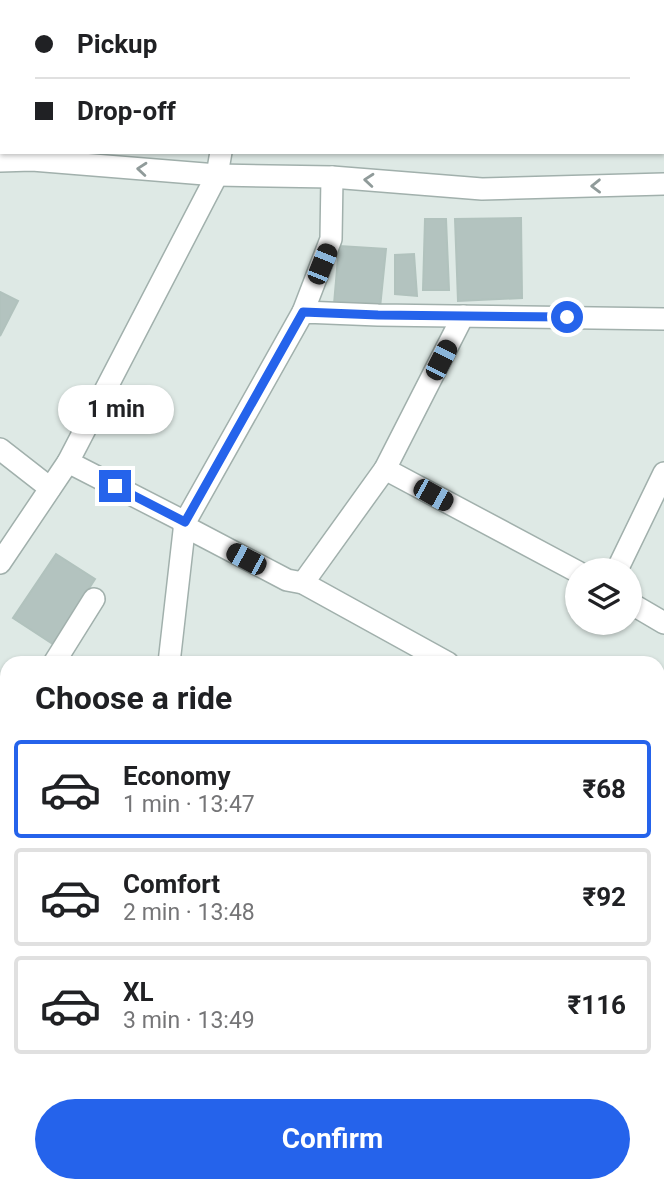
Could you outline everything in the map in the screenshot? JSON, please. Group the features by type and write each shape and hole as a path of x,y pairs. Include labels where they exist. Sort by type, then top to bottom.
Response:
{"street":[{"path":"0,563 68,462 218,175 221,154"},
{"path":"0,161 32,160 218,175 332,177 482,189 664,184"},
{"path":"170,656 184,524 303,312 331,239 332,177"},
{"path":"303,312 664,319"},
{"path":"303,583 385,469 463,316"},
{"path":"0,449 50,488"},
{"path":"68,462 287,580 303,583 435,656"},
{"path":"385,469 565,565"},
{"path":"623,558 664,473"},
{"path":"58,656 94,599"},
{"path":"642,610 664,623"}],"building":[{"path":"521,218 522,298 458,301 455,219"},
{"path":"425,219 446,219 449,290 423,290"},
{"path":"339,246 386,249 380,308 334,304"},
{"path":"414,254 417,296 395,294 395,255"},
{"path":"0,292 18,301 0,336"},
{"path":"56,554 95,579 53,644 13,618"}],"route":[{"path":"115,486 185,522 303,312 567,317"}]}
